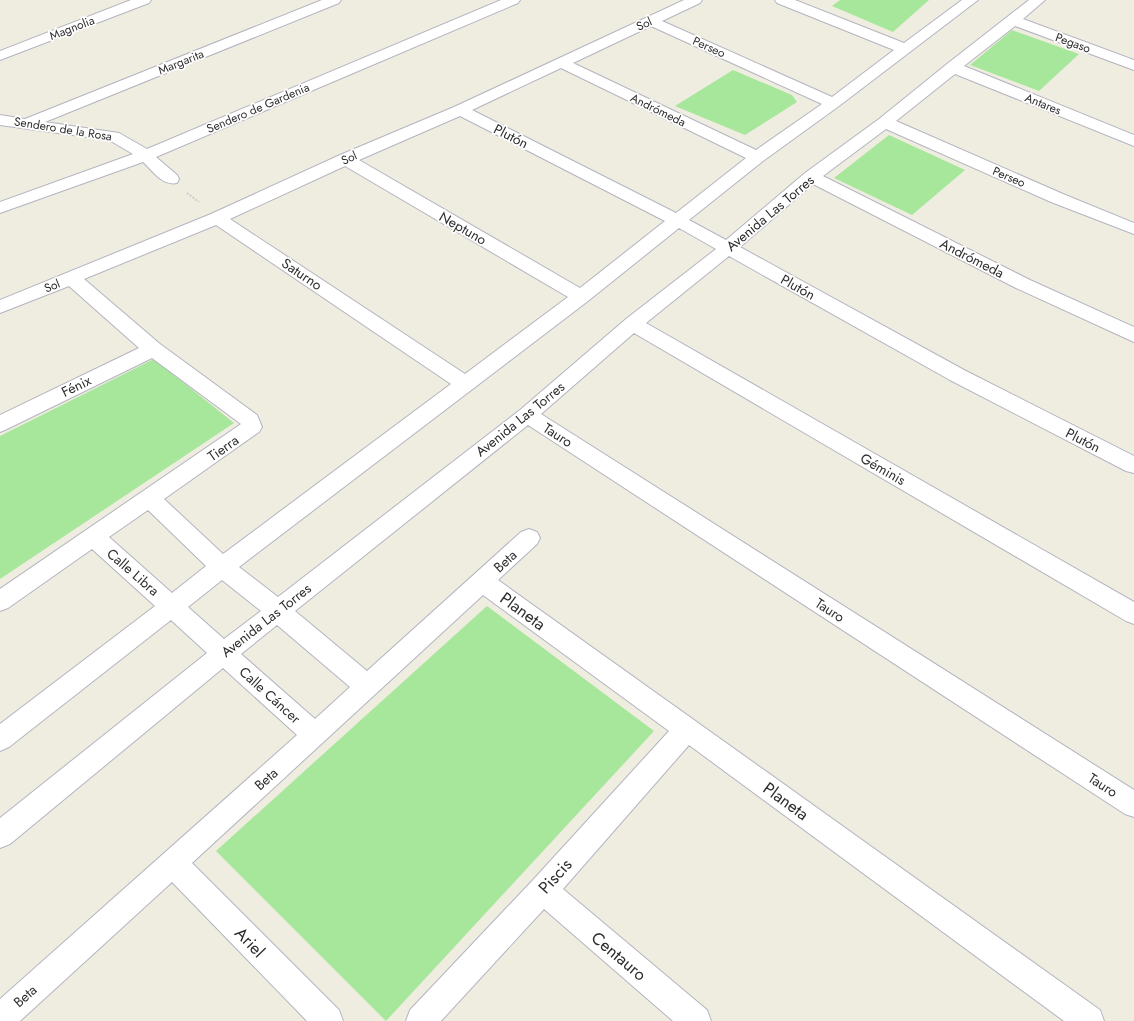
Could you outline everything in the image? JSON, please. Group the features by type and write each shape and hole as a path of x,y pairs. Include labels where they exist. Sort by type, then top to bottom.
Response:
{"street":[{"name":"Magnolia","path":"0,56 144,0"},
{"name":"Margarita","path":"28,123 334,0"},
{"name":"Sendero de Gardenia","path":"0,208 146,155 513,0"},
{"name":"Sol","path":"0,307 217,218 346,159 460,110 695,0"},
{"path":"782,0 905,49"},
{"name":"Avenida Las Torres","path":"0,835 224,653 527,415 633,324 728,248 811,177 885,122 952,67 1038,0"},
{"path":"0,739 172,606 581,297 757,157 905,49 964,1"},
{"name":"Pegaso","path":"1012,20 1134,65"},
{"name":"Perseo","path":"651,21 833,103"},
{"path":"591,31 607,40"},
{"path":"0,43 26,45"},
{"name":"Andrómeda","path":"560,62 757,157"},
{"name":"Antares","path":"952,67 1134,141"},
{"name":"Plutón","path":"460,110 677,220 957,375 1134,465"},
{"name":"Sendero de la Rosa","path":"0,120 113,136 129,143 146,155"},
{"name":"Perseo","path":"885,122 1057,198 1134,229"},
{"path":"146,155 171,179"},
{"name":"Neptuno","path":"346,159 581,297"},
{"name":"Andrómeda","path":"811,177 1023,284 1134,335"},
{"name":"Saturno","path":"217,218 465,384"},
{"name":"Tierra","path":"0,601 250,429 252,424 250,420 153,349 71,278"},
{"name":"Géminis","path":"633,324 1134,614"},
{"name":"Fénix","path":"0,424 153,349"},
{"name":"Tauro","path":"527,415 1134,805"},
{"path":"150,499 222,568 278,611 368,686"},
{"name":"Calle Libra","path":"94,537 172,606"},
{"name":"Beta","path":"0,1019 315,735 530,538"},
{"name":"Planeta","path":"483,582 688,729 1089,1021"},
{"name":"Calle Cáncer","path":"172,606 315,735"},
{"name":"Piscis","path":"421,1021 543,890 688,729"},
{"name":"Ariel","path":"173,863 328,1021"},
{"name":"Centauro","path":"543,890 696,1021"}],"path":[{"path":"171,179 217,218"}],"green space":[{"path":"840,0 929,0 893,32 832,6"},
{"path":"1012,30 1079,54 1039,91 970,65"},
{"path":"733,70 792,95 797,102 745,135 675,106"},
{"path":"889,135 965,170 912,215 834,178"},
{"path":"154,359 234,423 0,579 0,436"},
{"path":"487,606 654,731 386,1021 216,851"}]}
